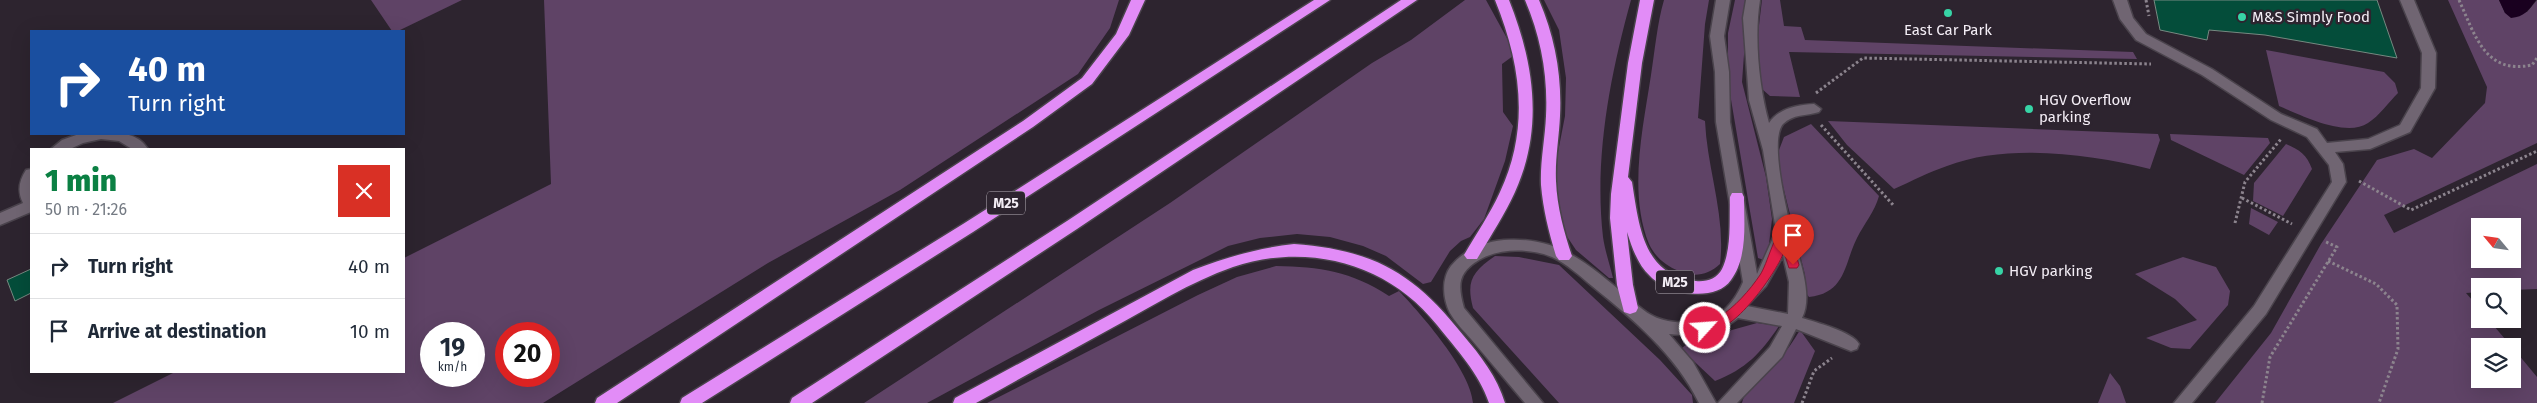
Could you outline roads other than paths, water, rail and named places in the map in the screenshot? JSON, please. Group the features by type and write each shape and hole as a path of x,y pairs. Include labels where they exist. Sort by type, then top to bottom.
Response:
{"highway":[{"path":"603,403 1028,124 1087,81 1122,35 1138,0"},
{"name":"M25","path":"688,403 968,228 1323,0"},
{"path":"798,403 1072,225 1410,0"},
{"path":"1472,255 1512,182 1525,136 1527,114 1526,71 1515,29 1502,0"},
{"path":"1532,0 1540,17 1551,63 1553,115 1548,172 1552,219 1564,256"},
{"name":"M25","path":"1630,308 1625,285 1618,218 1635,63 1647,0"},
{"name":"M25","path":"1623,165 1626,193 1642,252 1653,271 1670,281 1702,287 1718,284 1728,272 1732,260 1737,197"},
{"path":"961,403 1163,292 1251,254 1286,248 1306,248 1337,254 1371,265 1415,291 1442,319 1491,384 1497,403"}],"lane":[{"path":"1723,0 1718,36 1722,72 1723,122 1751,282 1740,306"},
{"path":"1726,403 1776,352 1797,312 1798,282 1784,231 1770,150 1756,100 1750,18 1753,0"},
{"path":"2120,0 2127,19 2141,37 2207,72 2276,117 2312,133 2336,164 2339,182 2260,310 2182,403"},
{"path":"2325,148 2370,144 2405,128 2428,88 2429,53 2407,0"},
{"path":"1770,150 1770,134 1779,119 1796,110 1814,109"},
{"path":"60,148 81,138 95,135"},
{"path":"107,135 128,138 140,148"},
{"path":"30,177 26,190 30,203"},
{"path":"0,219 30,205"},
{"path":"1650,324 1688,331 1705,328 1723,320 1740,306 1765,278 1777,255 1784,231"},
{"path":"1534,402 1457,312 1450,297 1450,284 1458,269 1472,255 1486,248 1515,245 1545,248 1564,256 1650,324 1698,380 1708,403"},
{"path":"1740,306 1822,330 1851,344"}],"place":[{"name":"East Car Park","path":"1948,13"},
{"name":"M&S Simply Food","path":"2242,17"},
{"name":"HGV Overflow parking","path":"2029,109"},
{"name":"HGV parking","path":"1999,271"}]}
